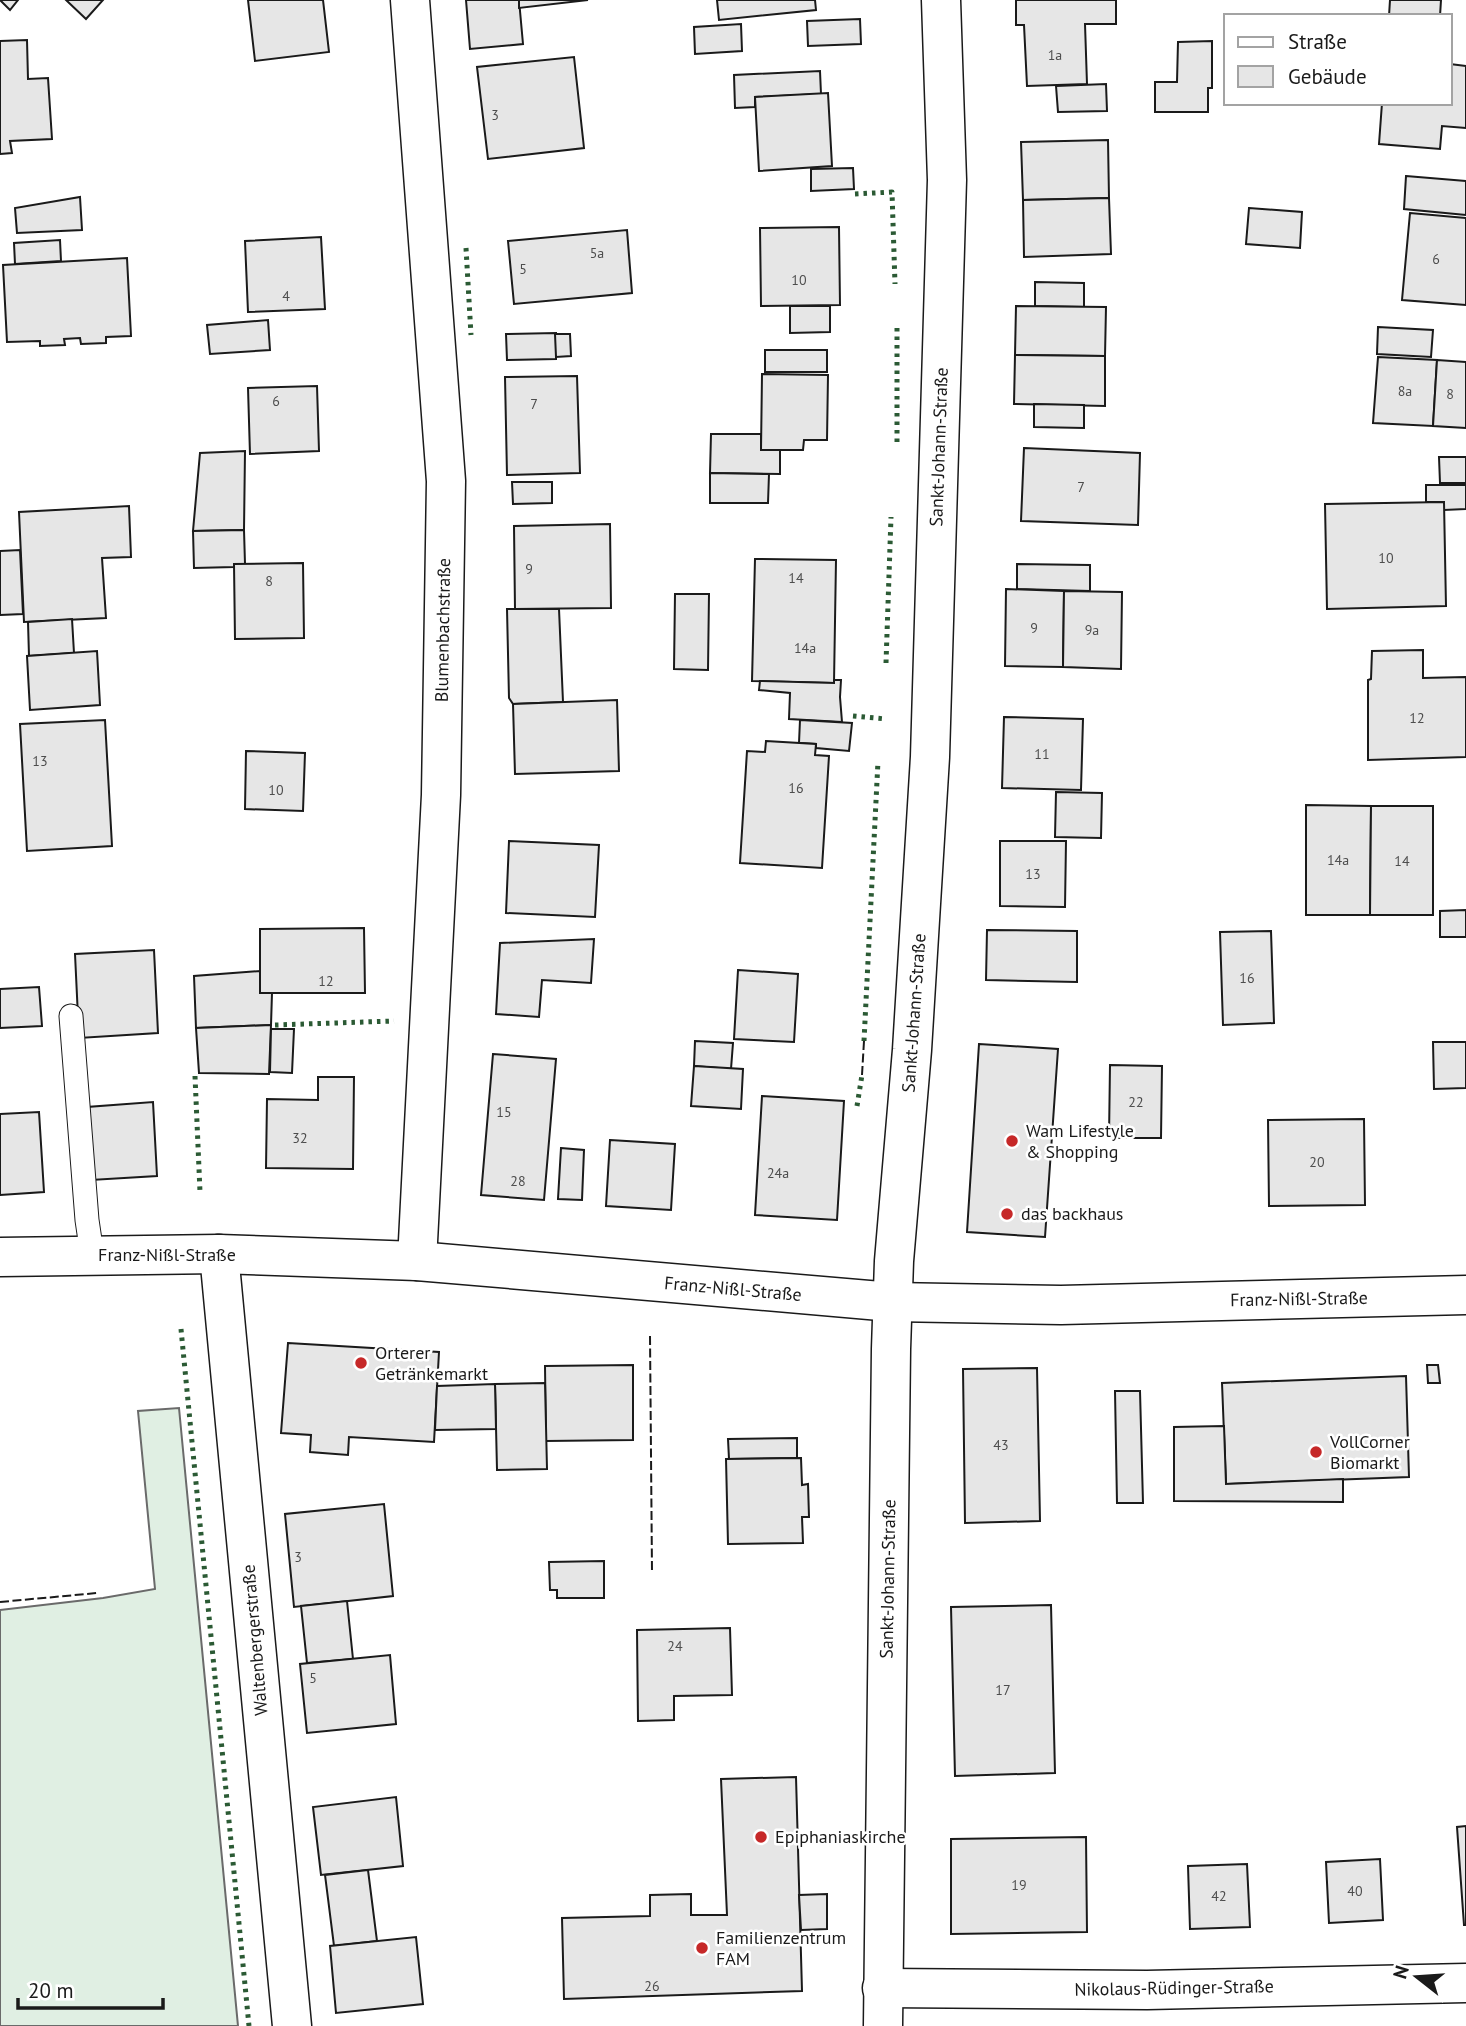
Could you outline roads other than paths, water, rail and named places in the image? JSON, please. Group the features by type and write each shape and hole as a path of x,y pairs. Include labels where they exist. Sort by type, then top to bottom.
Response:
{"street":[{"name":"Blumenbachstraße","path":"410,0 446,481 441,796 417,1261"},
{"name":"Sankt-Johann-Straße","path":"883,2026 892,1302 912,1050 930,757 947,180 941,0"},
{"name":"Franz-Nißl-Straße","path":"0,1257 219,1254 417,1261 892,1302 1061,1305 1466,1295"},
{"name":"Waltenbergerstraße","path":"219,1254 292,2026"},
{"name":"Nikolaus-Rüdinger-Straße","path":"882,1989 1147,1990 1466,1983"}],"lane":[{"path":"71,1016 92,1254"}],"place":[{"name":"Wam Lifestyle & Shopping","path":"1012,1141"},
{"name":"das backhaus","path":"1007,1214"},
{"name":"Orterer Getränkemarkt","path":"361,1363"},
{"name":"VollCorner Biomarkt","path":"1316,1452"},
{"name":"Epiphaniaskirche","path":"761,1837"},
{"name":"Familienzentrum FAM","path":"702,1948"}]}
